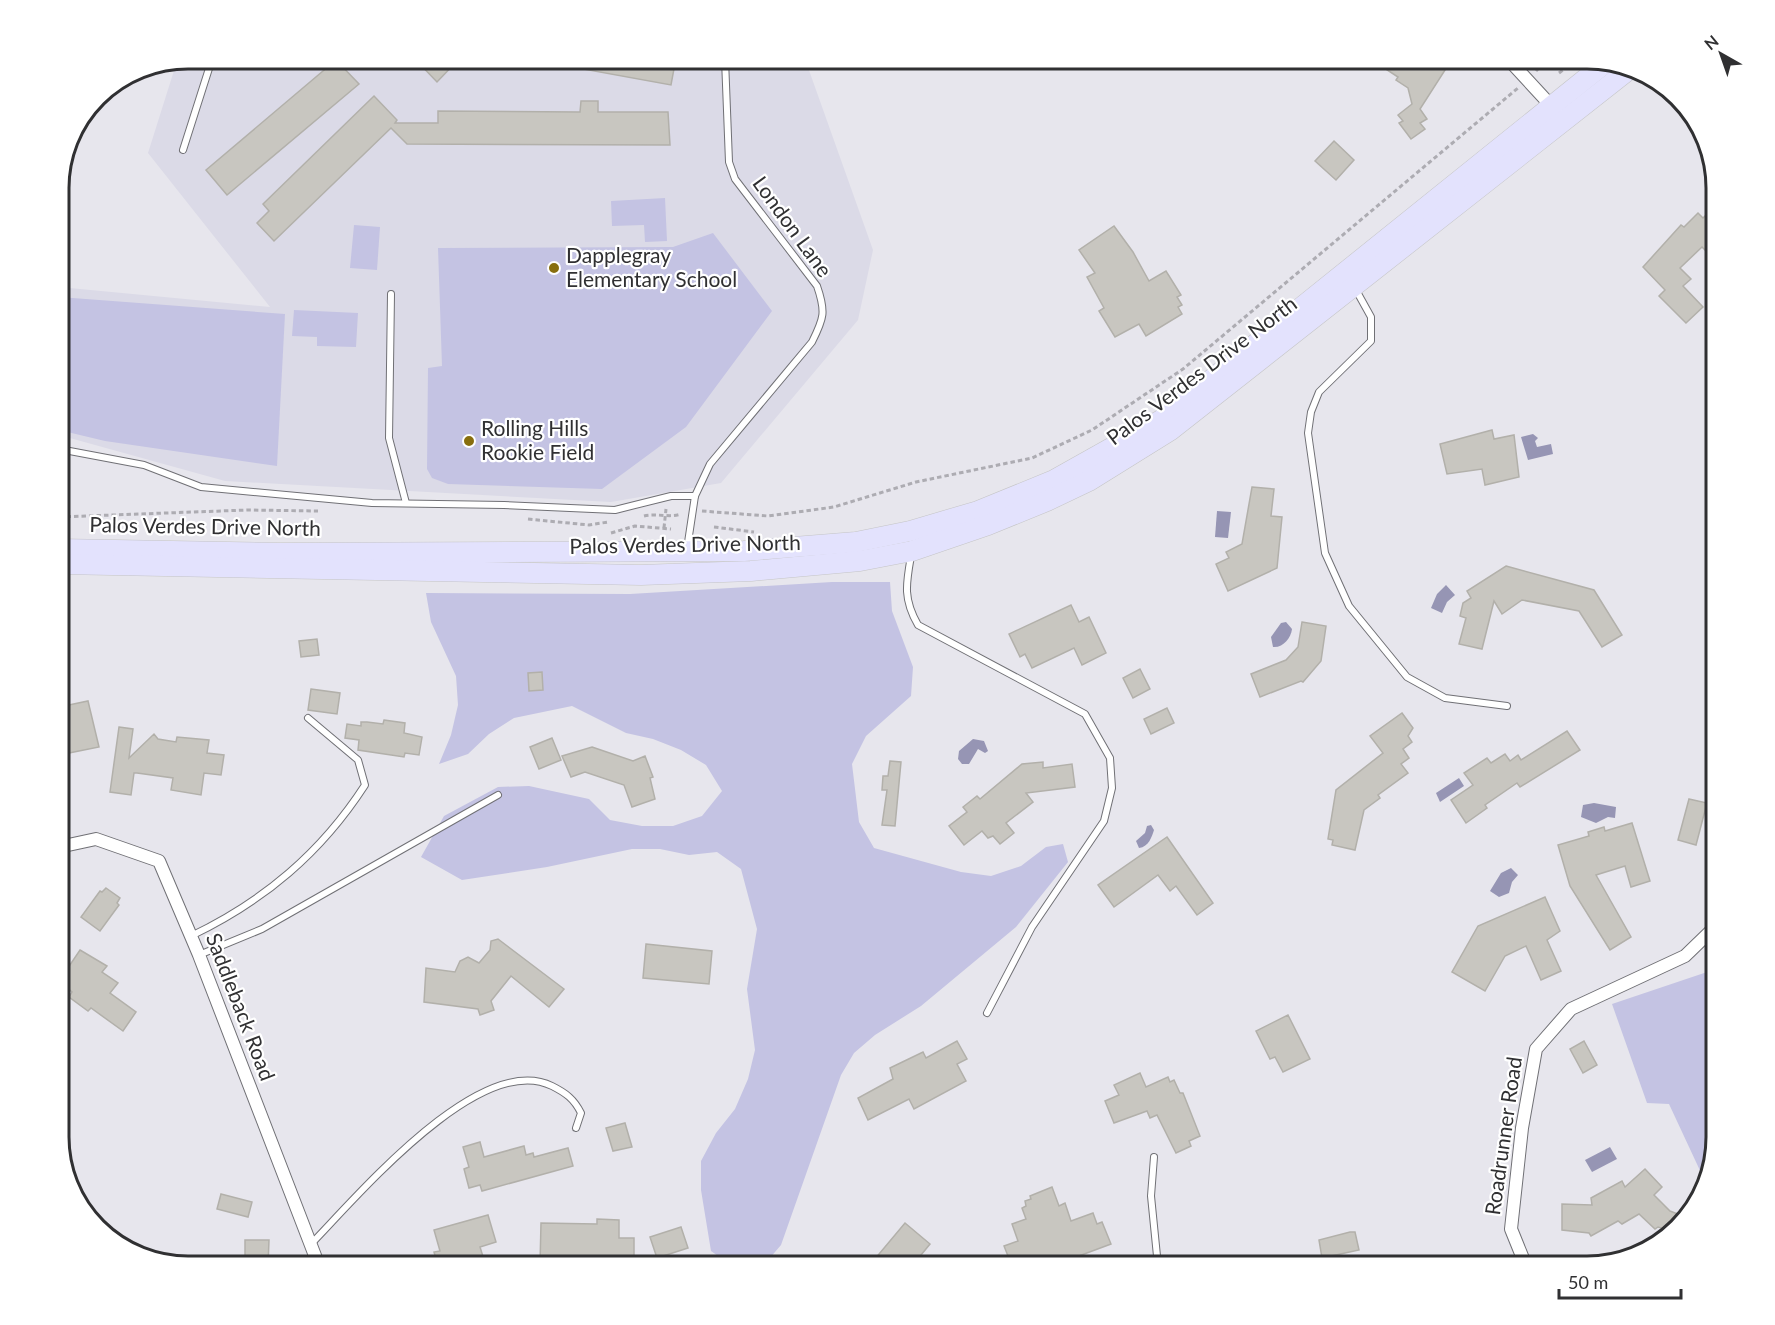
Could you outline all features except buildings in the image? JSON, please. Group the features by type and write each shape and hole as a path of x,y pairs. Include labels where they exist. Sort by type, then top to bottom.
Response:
{"main road":[{"name":"Palos Verdes Drive North","path":"69,564 641,574 751,572 869,560 912,551 988,525 1047,501 1089,481 1138,453 1597,69"},
{"name":"Palos Verdes Drive North","path":"69,549 280,553 687,552 825,546 910,531 978,511 1054,480 1161,420 1565,121 1623,74"},
{"path":"534,572 564,561 661,562 687,552 723,566 751,572"}],"street":[{"path":"1519,69 1565,121"},
{"name":"Saddleback Road","path":"69,845 96,839 159,861 199,955 315,1256"},
{"name":"Roadrunner Road","path":"1522,1256 1511,1229 1522,1128 1536,1049 1571,1009 1685,956 1706,936"}],"lane":[{"path":"183,150 209,69"},
{"name":"London Lane","path":"687,552 695,496 710,464 812,342 823,320 824,305 817,286 735,178 729,162 725,69"},
{"path":"1349,279 1371,317 1371,341 1319,392 1311,412 1308,433 1325,553 1349,606 1407,677 1445,698 1508,706"},
{"path":"390,294 389,438 406,503"},
{"path":"69,451 144,465 201,487 372,503 615,510 671,496 695,496"},
{"path":"910,531 912,551 907,580 908,608 918,625 1085,714 1110,758 1112,788 1104,821 1032,927 987,1013"},
{"path":"191,936 232,917 284,879 341,822 365,785 358,760 308,718"},
{"path":"199,955 262,929 498,795"},
{"path":"311,1245 420,1134 487,1090 518,1081 544,1082 567,1093 576,1103 581,1113 576,1128"},
{"path":"1154,1157 1151,1196 1157,1256"}],"path":[{"path":"692,510 768,516 834,507 916,482 1032,458 1092,430 1183,369 1537,69"},
{"path":"1559,73 1564,69"},
{"path":"664,529 664,514 668,504"},
{"path":"714,527 721,526 765,533"}],"shaded area":[{"name":"Dapplegray Elementary School","path":"180,69 809,69 873,250 858,320 721,483 611,502 225,481 69,438 69,288 270,307 148,153 174,70"},
{"path":"665,198 667,241 645,242 644,225 612,226 611,201"},
{"path":"354,225 380,227 377,270 350,268"},
{"path":"713,233 772,311 686,427 602,489 448,484 432,478 427,469 428,368 442,366 438,248 673,247"},
{"path":"69,298 285,314 277,466 105,441 69,432"},
{"path":"294,310 358,313 356,347 317,346 317,337 292,336"},
{"path":"1533,434 1538,438 1535,441 1537,447 1551,444 1553,454 1528,460 1521,437"},
{"path":"1217,511 1231,512 1228,538 1215,537"},
{"path":"832,582 890,582 892,611 913,667 911,696 866,736 852,764 859,822 874,848 961,872 991,876 1021,866 1046,847 1063,844 1068,862 1016,927 921,1006 875,1035 854,1053 841,1075 781,1245 772,1256 718,1256 711,1251 701,1190 701,1161 716,1133 735,1109 748,1079 755,1050 747,989 757,929 741,869 717,852 689,855 660,849 632,849 547,867 462,880 421,857 444,816 498,787 529,786 589,799 610,820 642,826 673,826 702,816 722,791 706,765 681,750 653,739 626,733 572,706 514,718 489,734 468,754 439,764 451,735 458,705 456,676 431,622 426,593 630,594"},
{"path":"1446,585 1455,595 1447,602 1442,613 1431,608 1437,594"},
{"path":"1286,622 1292,629 1290,636 1283,644 1273,647 1271,637 1281,623"},
{"path":"973,739 984,741 988,751 985,753 978,749 969,764 962,764 958,759 959,751"},
{"path":"1459,778 1464,786 1440,802 1436,793"},
{"path":"1594,803 1616,807 1615,818 1608,817 1596,823 1581,817 1583,805"},
{"path":"1151,825 1154,830 1151,838 1145,846 1139,848 1136,841 1145,833 1147,826"},
{"path":"1511,868 1518,875 1512,882 1509,893 1499,897 1490,891 1501,873"},
{"path":"1706,972 1706,1137 1701,1172 1669,1104 1647,1103 1612,1004"},
{"path":"1610,1147 1617,1159 1592,1172 1585,1160"}],"place":[{"name":"Dapplegray Elementary School","path":"554,268"},
{"name":"Rolling Hills Rookie Field","path":"469,441"}]}
